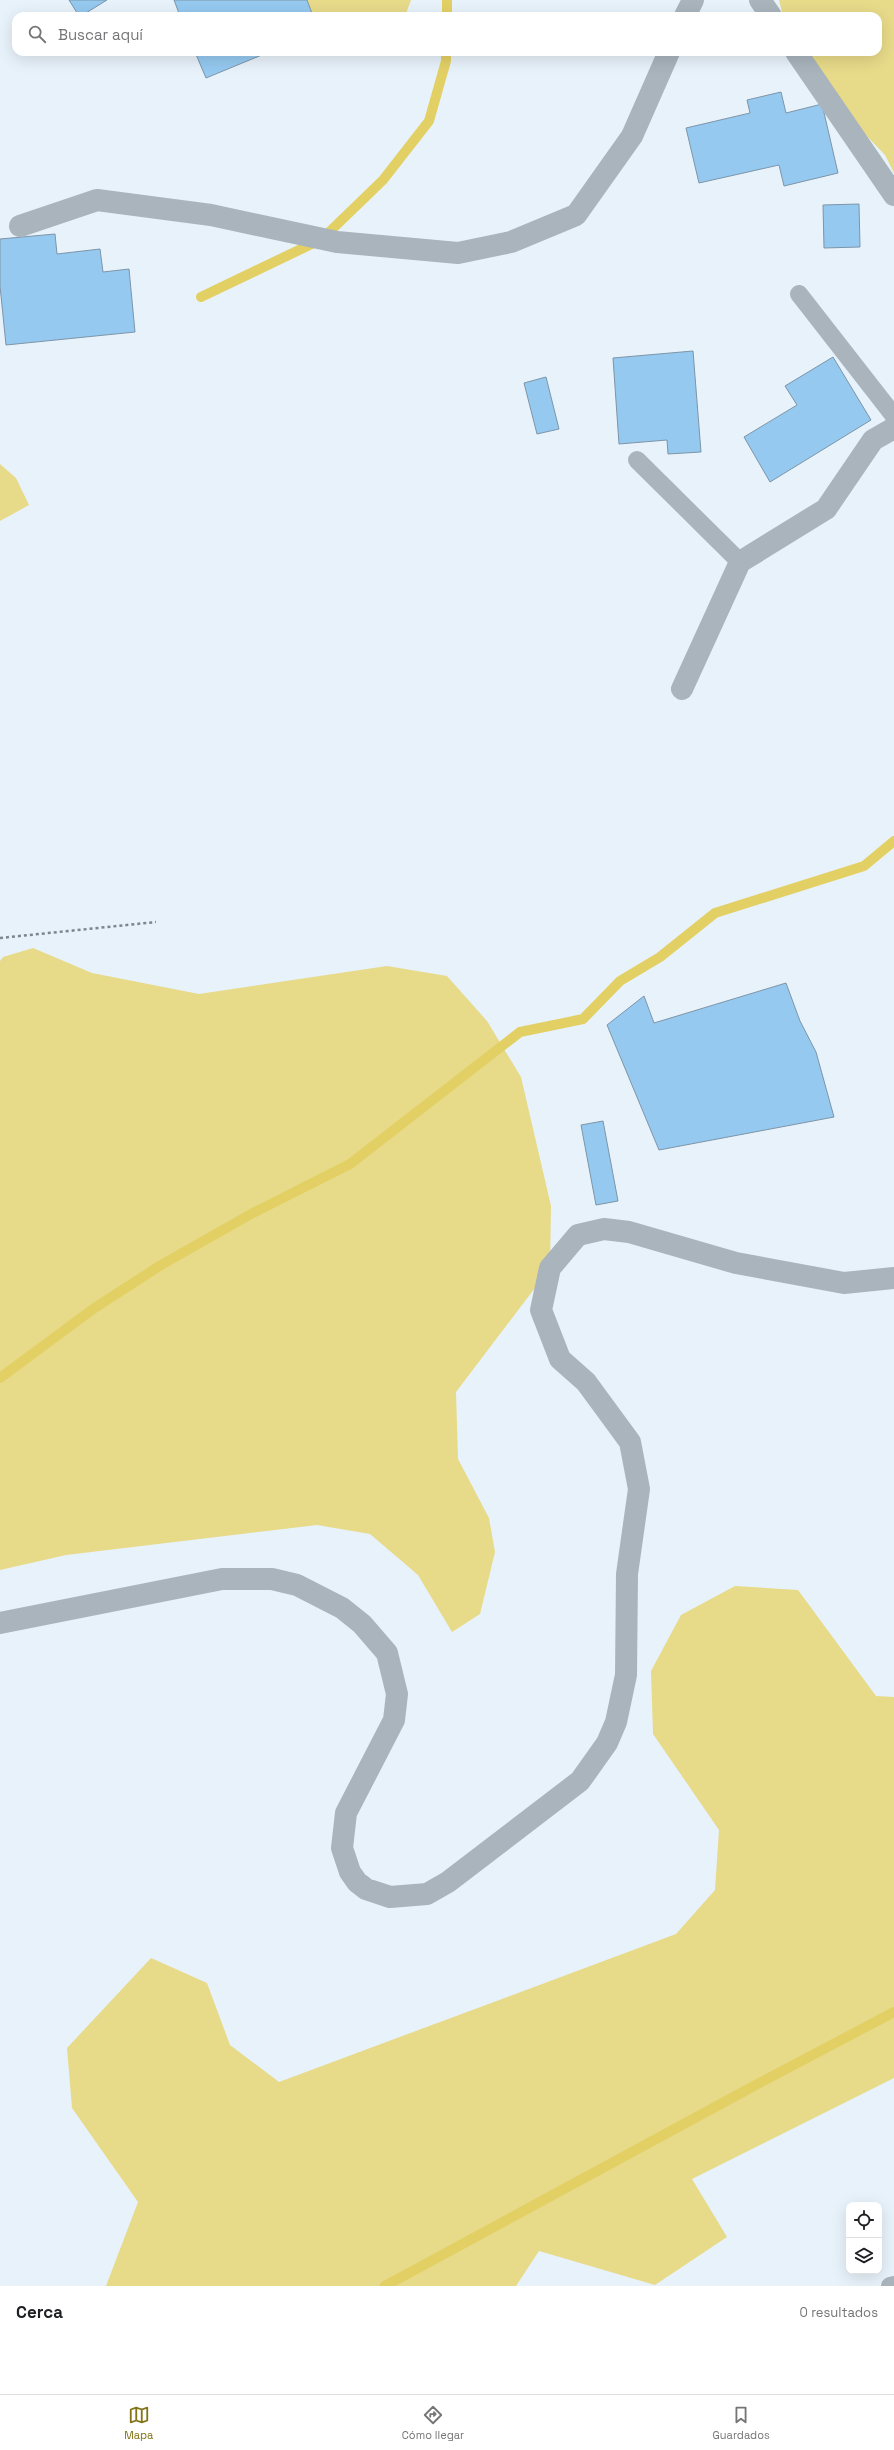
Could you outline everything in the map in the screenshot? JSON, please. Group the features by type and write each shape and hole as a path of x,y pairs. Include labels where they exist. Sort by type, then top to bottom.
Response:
{"street":[{"path":"687,12 693,0"},
{"path":"760,0 768,12"},
{"path":"20,226 97,200 211,215 337,242 458,253 512,242 576,216 632,136 667,56"},
{"path":"799,56 894,195"},
{"path":"682,689 740,562 826,509 873,440 894,428"},
{"path":"0,1623 222,1579 272,1579 297,1585 342,1608 362,1624 387,1653 398,1694 394,1720 346,1813 342,1848 350,1872 356,1882 366,1889 390,1897 427,1894 448,1882 580,1781 607,1743 616,1722 626,1675 627,1574 639,1489 630,1442 586,1382 560,1359 541,1310 550,1268 578,1235 604,1229 629,1232 736,1263 844,1283 894,1278"}],"lane":[{"path":"799,294 894,416"},
{"path":"637,460 740,562"},
{"path":"890,2286 894,2285"}],"path":[{"path":"0,938 156,922"}],"shaded area":[{"path":"291,0 411,0 406,12 303,12"},
{"path":"779,0 894,0 894,173 885,155 793,59 792,56 882,56 882,12 782,12"},
{"path":"0,464 16,478 29,505 0,521"},
{"path":"33,948 92,973 199,994 387,966 447,976 487,1021 521,1077 551,1206 550,1268 456,1392 458,1459 489,1518 495,1552 480,1614 452,1632 418,1575 370,1534 317,1525 66,1555 0,1570 0,961 3,957"},
{"path":"735,1586 798,1590 876,1696 894,1697 894,2078 692,2179 727,2237 655,2285 539,2251 516,2286 106,2286 138,2202 72,2108 67,2048 151,1958 207,1983 230,2045 279,2082 676,1934 715,1890 719,1830 653,1734 651,1671 681,1615"}],"building":[{"path":"69,0 107,0 88,12 76,12"},
{"path":"174,0 307,0 312,12 178,12"},
{"path":"197,56 259,56 206,78"},
{"path":"781,92 786,113 822,104 838,173 784,186 779,165 699,183 686,128 750,113 747,100"},
{"path":"859,204 860,247 824,248 823,205"},
{"path":"55,234 57,254 100,249 103,272 129,269 135,332 6,345 0,286 0,239"},
{"path":"693,351 701,452 668,454 667,440 619,444 613,358"},
{"path":"833,357 871,420 770,482 744,437 797,405 785,386"},
{"path":"546,377 559,429 537,434 524,383"},
{"path":"786,983 800,1021 816,1052 834,1117 659,1150 607,1025 644,996 654,1023"},
{"path":"603,1121 618,1201 596,1205 581,1125"}],"waterway":[{"path":"447,0 447,12"},
{"path":"201,297 322,239 383,180 429,121 446,61 446,56"},
{"path":"0,1378 93,1309 161,1265 251,1214 350,1164 520,1032 583,1019 620,981 660,957 715,913 864,866 894,841"},
{"path":"385,2286 752,2087 894,2012"}]}
